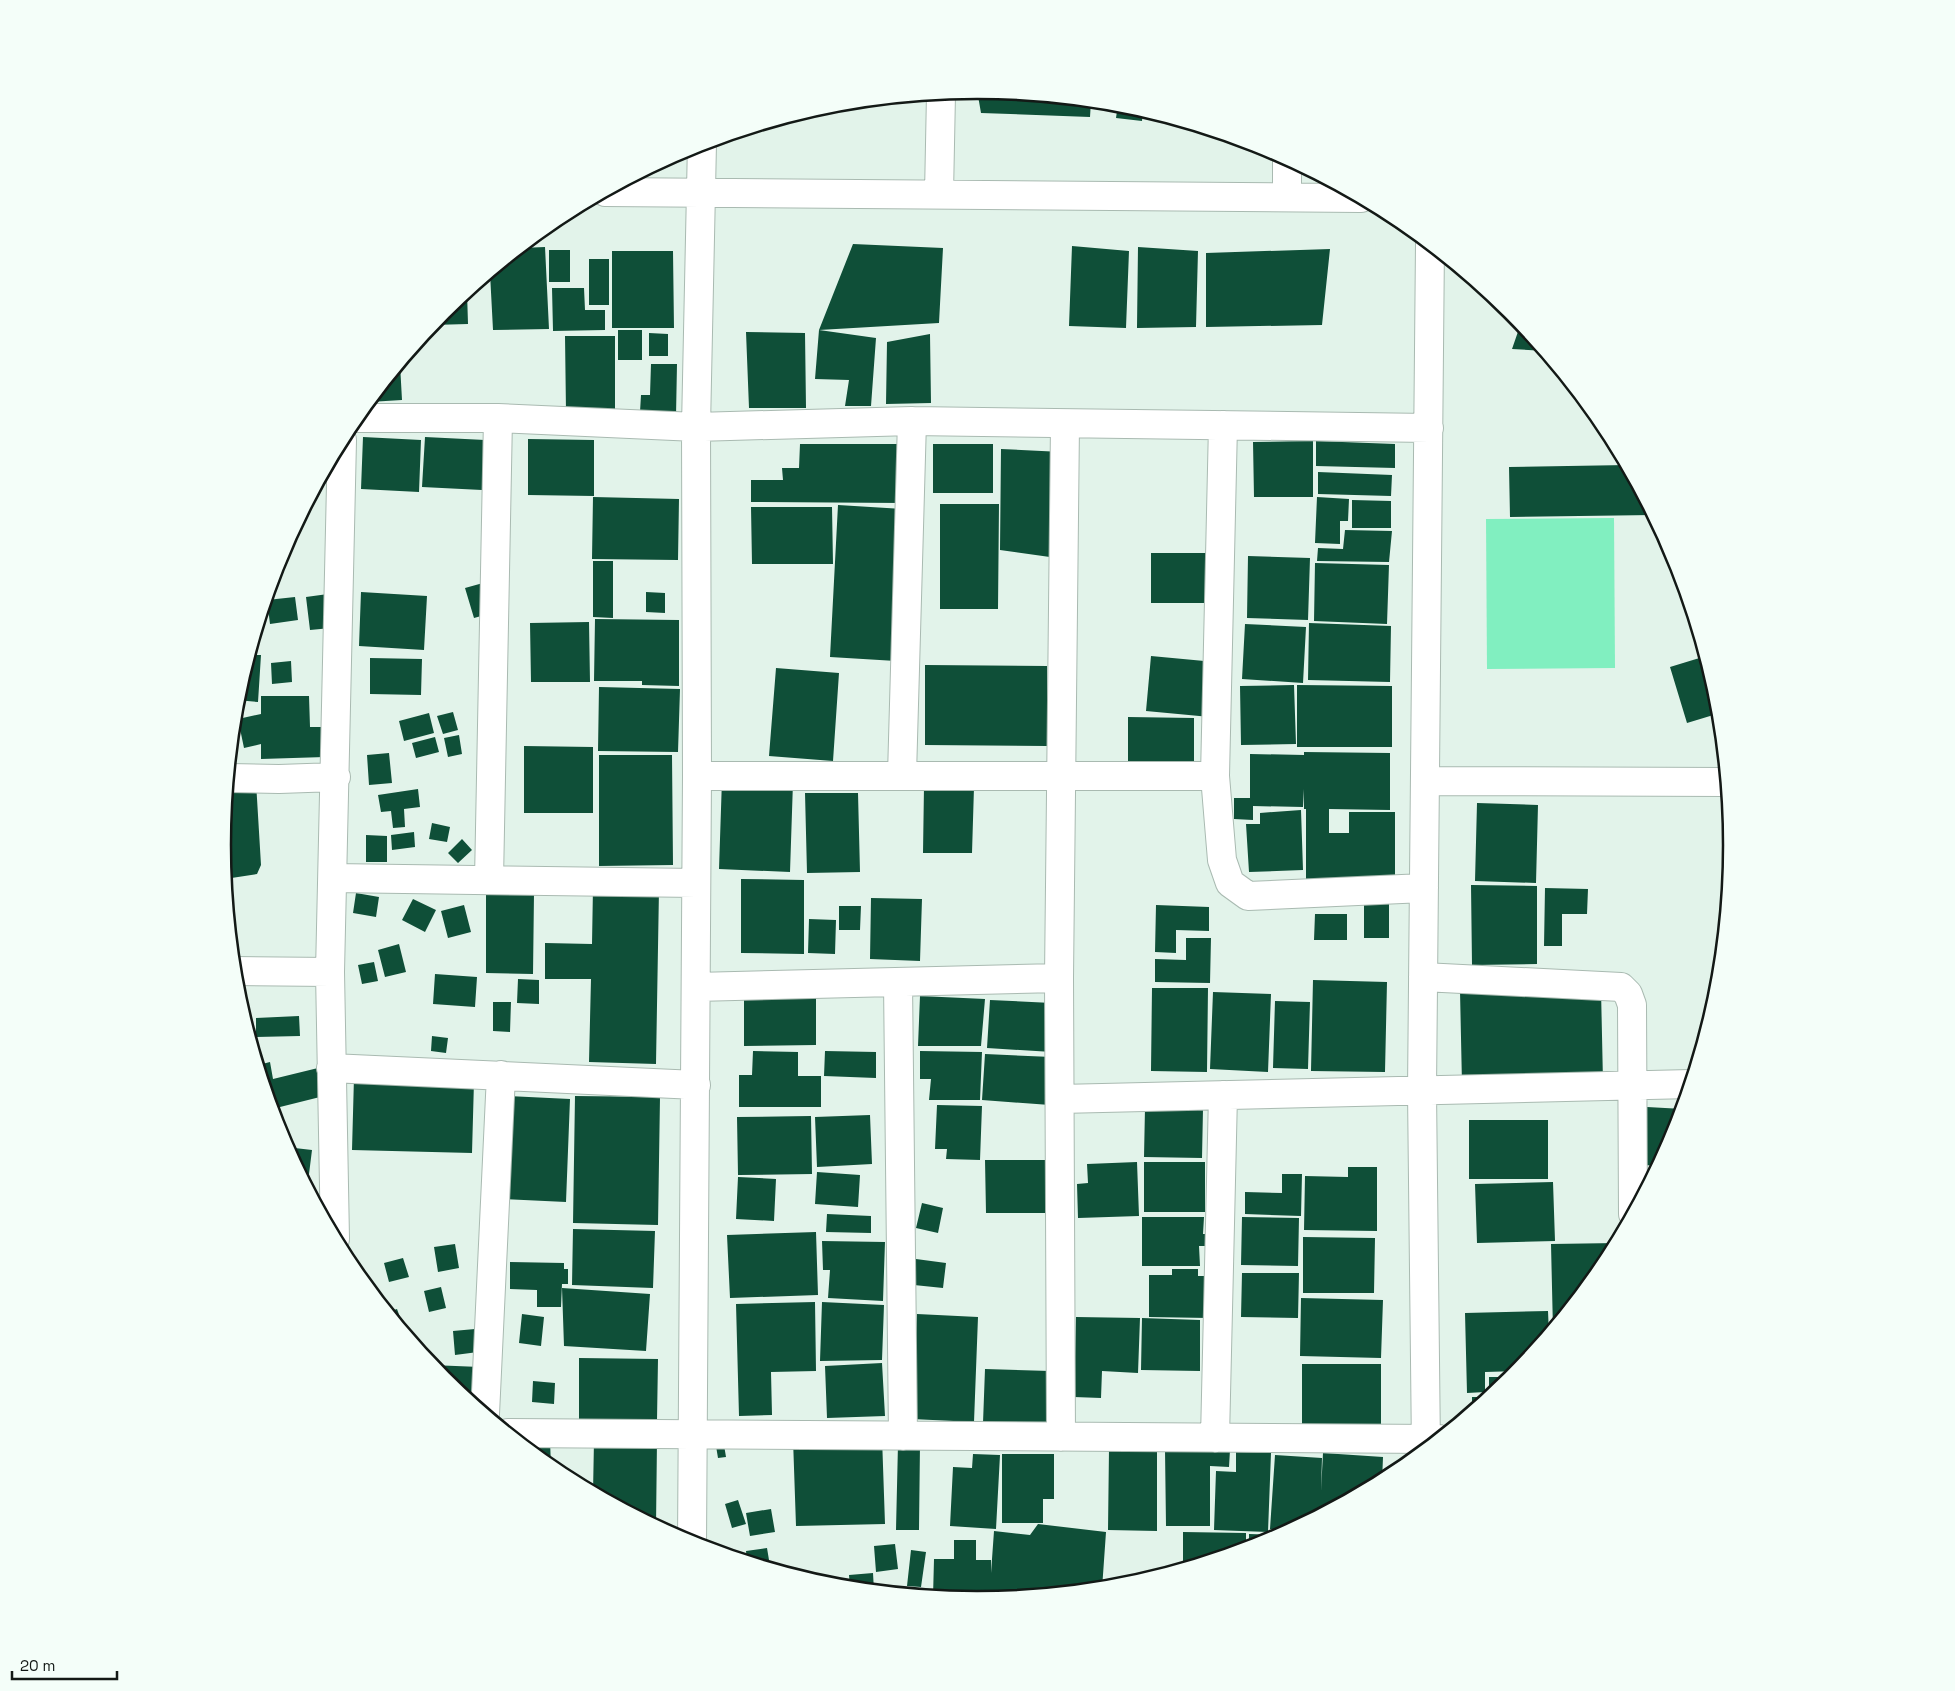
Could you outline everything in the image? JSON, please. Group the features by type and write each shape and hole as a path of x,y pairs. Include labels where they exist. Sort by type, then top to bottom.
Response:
{"street":[{"path":"939,194 941,100"},
{"path":"692,1535 696,1085 696,427 702,152"},
{"path":"1287,167 1287,197"},
{"path":"617,192 1349,198"},
{"path":"1430,252 1422,1091 1430,1439"},
{"path":"366,418 498,418 696,427 912,421 1429,428"},
{"path":"489,880 498,418"},
{"path":"902,775 912,421"},
{"path":"1061,1437 1059,978 1066,424"},
{"path":"1223,425 1216,776 1222,860 1230,883 1248,896 1424,888"},
{"path":"335,1225 330,972 336,777 342,455"},
{"path":"697,776 1216,776"},
{"path":"234,778 336,777"},
{"path":"1425,781 1721,782"},
{"path":"333,878 696,883"},
{"path":"242,972 330,972"},
{"path":"1423,977 1621,987 1628,994 1632,1005 1633,1202"},
{"path":"696,988 1059,978"},
{"path":"898,982 903,1436"},
{"path":"331,1068 696,1085"},
{"path":"485,1407 502,1076"},
{"path":"1060,1099 1686,1084"},
{"path":"1215,1438 1223,1095"},
{"path":"517,1433 1215,1438 1425,1443"}],"green space":[{"path":"1614,518 1615,668 1487,669 1486,519"}],"building":[{"path":"979,99 1026,100 1091,108 1090,117 981,113"},
{"path":"1117,112 1142,117 1142,121 1116,118"},
{"path":"853,244 943,248 939,323 819,330"},
{"path":"1072,246 1129,251 1126,328 1069,326"},
{"path":"545,247 549,329 493,330 490,280 531,248"},
{"path":"1138,247 1198,251 1196,327 1137,328"},
{"path":"1330,249 1322,325 1206,327 1206,253"},
{"path":"549,250 570,250 570,282 549,282"},
{"path":"612,251 673,251 674,328 612,328"},
{"path":"589,259 609,259 609,305 589,305"},
{"path":"552,288 584,288 585,310 605,310 605,330 553,331"},
{"path":"467,300 468,324 442,325"},
{"path":"618,330 642,330 642,360 618,360"},
{"path":"819,330 876,338 871,406 845,406 849,380 815,379"},
{"path":"1518,331 1537,350 1512,349"},
{"path":"746,332 805,333 806,408 749,408"},
{"path":"649,333 668,334 668,356 649,356"},
{"path":"930,334 931,403 886,404 887,342"},
{"path":"565,336 615,336 615,417 566,412"},
{"path":"651,364 677,364 676,416 640,412 641,395 650,395"},
{"path":"400,372 402,400 378,401"},
{"path":"363,437 421,440 419,492 361,489"},
{"path":"425,437 485,440 482,490 422,487"},
{"path":"528,439 594,440 594,496 528,495"},
{"path":"1313,441 1313,497 1254,497 1253,442"},
{"path":"1316,441 1395,444 1395,468 1316,466"},
{"path":"800,444 902,444 902,503 751,502 751,480 783,480 782,468 799,468"},
{"path":"933,444 993,444 993,493 933,493"},
{"path":"1001,449 1062,452 1057,558 1000,550"},
{"path":"1620,465 1647,515 1510,517 1509,467"},
{"path":"1318,472 1392,475 1391,496 1318,494"},
{"path":"593,497 679,499 678,560 592,559"},
{"path":"1317,497 1349,499 1348,521 1340,521 1340,544 1315,543"},
{"path":"1352,500 1391,501 1391,528 1352,528"},
{"path":"940,504 999,504 998,609 940,609"},
{"path":"838,505 903,509 896,661 830,657"},
{"path":"751,507 832,507 833,564 752,564"},
{"path":"1345,530 1392,531 1389,562 1317,561 1318,548 1343,549"},
{"path":"1151,553 1214,553 1214,603 1151,603"},
{"path":"1248,556 1310,558 1308,620 1247,618"},
{"path":"593,561 613,561 613,618 593,617"},
{"path":"1315,563 1389,565 1387,624 1314,621"},
{"path":"483,583 492,613 474,618 465,588"},
{"path":"361,592 427,596 424,650 359,646"},
{"path":"646,592 665,593 665,613 646,612"},
{"path":"328,594 331,628 310,630 306,597"},
{"path":"295,597 298,620 270,624 268,611 272,599"},
{"path":"595,619 679,620 679,686 642,685 642,681 594,681"},
{"path":"589,622 590,682 531,682 530,623"},
{"path":"1309,623 1391,626 1390,682 1308,680"},
{"path":"1245,624 1306,627 1303,683 1242,679"},
{"path":"255,655 261,655 258,702 245,701"},
{"path":"1151,656 1215,662 1210,717 1146,711"},
{"path":"370,658 422,659 421,695 370,694"},
{"path":"1700,658 1713,715 1687,723 1670,667"},
{"path":"291,661 292,682 272,684 271,663"},
{"path":"925,665 1047,666 1047,746 925,745"},
{"path":"776,668 839,673 833,761 769,756"},
{"path":"1294,685 1296,744 1241,745 1240,686"},
{"path":"1297,685 1392,686 1392,747 1297,747"},
{"path":"599,687 680,689 678,752 598,751"},
{"path":"261,696 309,696 310,727 325,727 325,757 261,759 261,744 244,748 240,729 242,718 261,714"},
{"path":"453,712 458,730 443,734 437,716"},
{"path":"429,713 434,733 404,741 399,721"},
{"path":"1128,717 1194,718 1194,769 1128,769"},
{"path":"459,735 462,754 448,757 444,738"},
{"path":"435,737 439,752 416,758 412,743"},
{"path":"524,746 593,747 593,813 524,813"},
{"path":"1304,752 1390,753 1390,810 1329,809 1329,833 1349,833 1349,812 1395,812 1395,885 1306,885 1306,809 1304,809 1304,789 1303,807 1253,806 1253,820 1234,819 1234,798 1250,798 1250,754 1304,755"},
{"path":"389,753 392,783 369,785 367,755"},
{"path":"599,755 672,755 673,865 599,866"},
{"path":"722,779 793,782 790,872 719,869"},
{"path":"234,782 256,782 261,865 257,874 232,878"},
{"path":"924,786 974,787 972,853 923,853"},
{"path":"418,789 420,807 404,809 405,827 393,828 391,811 381,812 378,795"},
{"path":"805,793 858,793 860,872 807,873"},
{"path":"1477,803 1538,805 1536,883 1475,881"},
{"path":"1301,810 1303,870 1249,872 1246,824 1260,824 1260,813"},
{"path":"432,823 450,827 447,842 429,839"},
{"path":"414,832 415,847 392,850 391,835"},
{"path":"366,835 387,836 387,862 366,862"},
{"path":"462,839 472,850 458,863 448,853"},
{"path":"741,879 804,880 804,954 741,953"},
{"path":"1471,885 1537,886 1537,964 1472,965"},
{"path":"593,887 659,889 656,1064 589,1062 591,979 545,979 545,943 592,944"},
{"path":"1545,888 1588,889 1587,914 1562,914 1562,946 1544,946"},
{"path":"356,893 379,897 376,917 353,913"},
{"path":"486,893 534,893 533,974 486,973"},
{"path":"871,898 922,899 920,961 870,959"},
{"path":"413,899 436,910 425,932 402,920"},
{"path":"1364,903 1389,904 1389,938 1364,938"},
{"path":"464,905 471,932 448,938 441,911"},
{"path":"1156,905 1209,907 1209,931 1176,930 1176,953 1155,952"},
{"path":"839,906 861,906 860,930 839,930"},
{"path":"1315,914 1347,914 1347,940 1314,940"},
{"path":"809,919 836,920 835,954 808,953"},
{"path":"1186,938 1211,938 1210,983 1155,982 1155,959 1186,960"},
{"path":"399,944 406,972 385,977 378,950"},
{"path":"374,962 378,981 362,984 358,965"},
{"path":"435,974 477,977 475,1007 433,1004"},
{"path":"518,979 539,980 539,1004 517,1003"},
{"path":"1313,980 1387,982 1385,1072 1311,1071"},
{"path":"1152,988 1208,988 1207,1072 1151,1071"},
{"path":"1601,989 1603,1082 1462,1084 1460,991"},
{"path":"1213,992 1271,994 1268,1072 1210,1069"},
{"path":"816,993 816,1045 744,1046 744,994"},
{"path":"920,996 985,999 981,1046 918,1046"},
{"path":"990,1000 1052,1003 1052,1052 987,1048"},
{"path":"1275,1001 1310,1002 1308,1069 1273,1068"},
{"path":"493,1002 511,1002 510,1032 493,1031"},
{"path":"299,1016 300,1036 256,1037 256,1018"},
{"path":"432,1036 448,1038 446,1053 431,1051"},
{"path":"753,1051 798,1052 798,1076 821,1076 821,1107 739,1107 739,1075 752,1075"},
{"path":"825,1051 876,1052 876,1078 824,1076"},
{"path":"920,1051 982,1052 980,1100 929,1100 931,1079 920,1079"},
{"path":"985,1054 1052,1057 1050,1105 982,1100"},
{"path":"270,1062 273,1079 318,1068 324,1096 279,1107 263,1064"},
{"path":"354,1077 474,1081 472,1153 352,1150"},
{"path":"506,1096 570,1099 566,1202 502,1199"},
{"path":"575,1096 660,1097 658,1225 573,1223"},
{"path":"937,1105 982,1106 980,1160 946,1159 947,1149 935,1149"},
{"path":"1647,1107 1676,1109 1652,1166 1644,1165"},
{"path":"1145,1108 1203,1109 1202,1158 1144,1157"},
{"path":"870,1115 872,1164 817,1167 815,1117"},
{"path":"811,1116 812,1174 738,1175 737,1117"},
{"path":"1469,1120 1548,1120 1548,1179 1469,1179"},
{"path":"296,1148 312,1150 309,1174 307,1174"},
{"path":"985,1160 1046,1160 1046,1213 986,1213"},
{"path":"1137,1162 1139,1216 1078,1218 1077,1184 1088,1183 1087,1164"},
{"path":"1144,1162 1205,1162 1205,1212 1144,1212"},
{"path":"1348,1167 1377,1167 1377,1231 1304,1230 1305,1176 1348,1177"},
{"path":"817,1172 860,1175 858,1207 815,1204"},
{"path":"1282,1174 1302,1174 1301,1216 1245,1214 1245,1192 1282,1193"},
{"path":"738,1177 776,1179 774,1221 736,1219"},
{"path":"1553,1182 1555,1241 1477,1243 1475,1184"},
{"path":"922,1203 943,1208 938,1233 916,1228"},
{"path":"827,1214 871,1216 871,1233 826,1232"},
{"path":"1142,1217 1204,1217 1203,1234 1212,1234 1212,1246 1199,1246 1200,1266 1142,1266"},
{"path":"1242,1217 1299,1218 1298,1266 1241,1265"},
{"path":"573,1229 655,1231 653,1288 572,1285"},
{"path":"816,1232 818,1295 730,1298 727,1235"},
{"path":"1303,1237 1375,1238 1374,1293 1303,1293"},
{"path":"822,1241 885,1242 883,1301 828,1298 830,1270 823,1270"},
{"path":"1609,1243 1570,1300 1553,1321 1551,1244"},
{"path":"455,1244 459,1268 438,1272 434,1247"},
{"path":"403,1258 409,1277 389,1282 384,1263"},
{"path":"916,1259 946,1263 943,1288 914,1285"},
{"path":"510,1262 564,1263 564,1269 568,1269 568,1284 562,1284 561,1307 537,1307 537,1290 510,1289"},
{"path":"1172,1269 1198,1269 1198,1276 1210,1276 1209,1318 1149,1317 1149,1275 1172,1275"},
{"path":"1242,1273 1299,1273 1298,1318 1241,1317"},
{"path":"441,1287 446,1308 429,1312 424,1291"},
{"path":"562,1288 650,1294 646,1351 564,1346"},
{"path":"1301,1298 1383,1300 1381,1358 1300,1356"},
{"path":"815,1302 816,1371 771,1372 772,1415 739,1416 736,1304"},
{"path":"822,1302 884,1305 882,1360 820,1361"},
{"path":"397,1309 401,1319 393,1310"},
{"path":"1548,1311 1549,1326 1508,1371 1485,1372 1485,1392 1467,1393 1465,1313"},
{"path":"522,1314 544,1317 541,1346 519,1343"},
{"path":"917,1314 978,1317 974,1422 912,1419"},
{"path":"1076,1317 1140,1318 1138,1373 1102,1371 1101,1398 1074,1397"},
{"path":"1142,1318 1200,1320 1200,1371 1141,1370"},
{"path":"475,1329 478,1352 455,1355 453,1331"},
{"path":"579,1358 658,1359 657,1420 579,1419"},
{"path":"882,1363 885,1416 827,1418 825,1366"},
{"path":"1302,1364 1381,1364 1381,1429 1302,1430"},
{"path":"441,1365 480,1367 479,1402"},
{"path":"985,1369 1050,1371 1048,1425 983,1423"},
{"path":"1489,1377 1503,1377 1489,1390"},
{"path":"533,1381 555,1383 554,1404 532,1402"},
{"path":"1472,1397 1481,1397 1472,1405"},
{"path":"882,1437 885,1524 796,1526 793,1439"},
{"path":"550,1439 551,1457 525,1440"},
{"path":"723,1439 726,1457 718,1458 715,1440"},
{"path":"594,1440 657,1440 656,1519 593,1485"},
{"path":"898,1444 920,1444 919,1530 896,1530"},
{"path":"1109,1449 1157,1450 1157,1531 1108,1530"},
{"path":"1165,1450 1230,1450 1229,1467 1210,1466 1210,1526 1166,1526"},
{"path":"1236,1452 1271,1453 1268,1532 1214,1530 1216,1471 1236,1472"},
{"path":"1323,1453 1383,1457 1382,1472 1351,1492 1308,1515 1276,1529 1270,1529 1275,1455 1322,1458 1321,1491"},
{"path":"973,1454 1000,1455 996,1529 950,1526 953,1467 972,1468"},
{"path":"1002,1454 1054,1454 1054,1499 1043,1499 1043,1523 1002,1523"},
{"path":"738,1500 746,1524 732,1528 725,1504"},
{"path":"771,1509 775,1532 750,1536 746,1513"},
{"path":"1038,1524 1106,1532 1103,1581 1026,1591 933,1591 934,1559 954,1559 954,1540 976,1540 976,1560 991,1560 991,1573 994,1531 1030,1535"},
{"path":"1183,1532 1246,1533 1246,1542 1218,1553 1183,1563"},
{"path":"1249,1534 1264,1534 1263,1535 1249,1541"},
{"path":"895,1544 898,1569 876,1572 874,1546"},
{"path":"767,1548 769,1563 746,1556 746,1551"},
{"path":"911,1550 926,1552 921,1587 907,1586"},
{"path":"873,1573 874,1585 849,1581 849,1575"}]}
